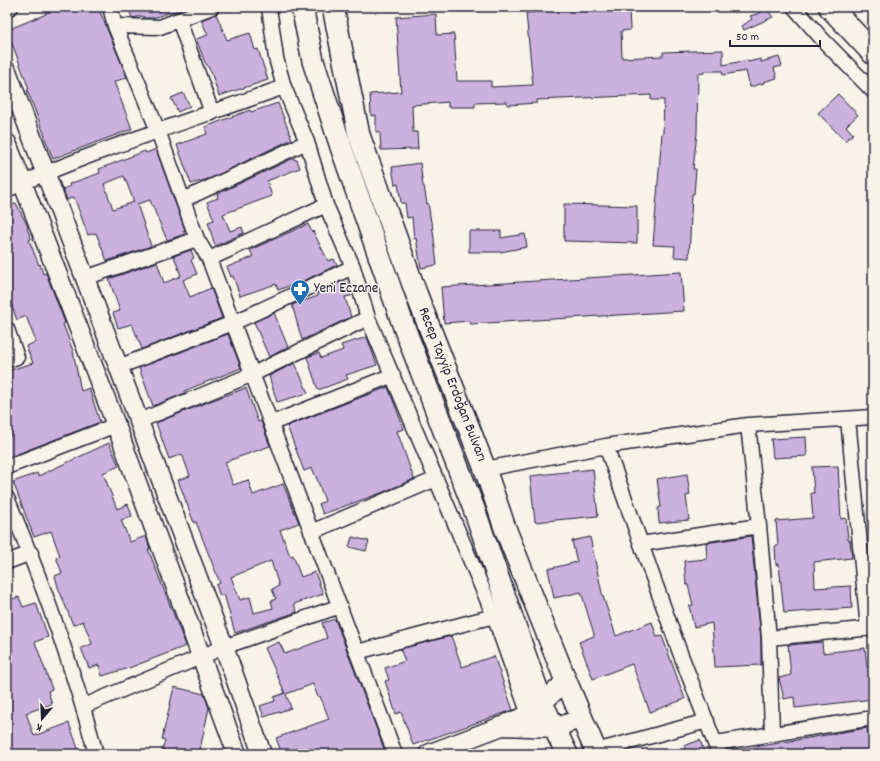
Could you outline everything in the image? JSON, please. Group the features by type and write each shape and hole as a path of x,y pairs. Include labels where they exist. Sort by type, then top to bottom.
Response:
{"highway":[{"path":"830,7 873,53"}],"main road":[{"name":"Recep Tayyip Erdoğan Bulvarı","path":"302,7 313,61 341,147 404,327 474,509 535,709 554,728 567,754"},
{"name":"Recep Tayyip Erdoğan Bulvarı","path":"333,7 359,135 430,329 485,469 506,528 566,681 597,752"}],"street":[{"path":"7,8 11,7"},
{"path":"110,7 115,26 158,131 197,238 209,259 272,423 311,532 395,754"},
{"path":"115,26 160,27 212,7"},
{"path":"269,7 276,58 284,87 307,142 326,205 353,267 368,318 535,709"},
{"path":"794,7 823,40 873,91"},
{"path":"179,20 212,113"},
{"path":"7,71 224,647 262,754"},
{"path":"15,187 45,173 158,131 284,87"},
{"path":"183,200 307,142"},
{"path":"7,143 15,187 116,425 237,754"},
{"path":"209,259 326,205"},
{"path":"84,278 197,238"},
{"path":"118,367 233,323 353,267"},
{"path":"139,421 253,374 368,318"},
{"path":"7,329 17,357 7,360"},
{"path":"272,423 393,375"},
{"path":"485,469 606,446 748,425 873,417"},
{"path":"769,638 870,628 848,419"},
{"path":"7,467 116,425"},
{"path":"748,425 769,638 772,733"},
{"path":"606,446 679,650 717,748 772,733 873,718"},
{"path":"311,532 436,479"},
{"path":"7,498 31,553 84,706 96,754"},
{"path":"641,544 759,526"},
{"path":"7,562 31,553"},
{"path":"84,706 224,647 340,606"},
{"path":"357,652 494,616"},
{"path":"428,754 502,726 535,709 566,681"},
{"path":"502,726 554,728 582,718"},
{"path":"597,752 707,721"}],"building":[{"path":"60,7 61,10 70,7 98,7 127,77 114,82 132,129 53,159 27,90 29,89 7,30"},
{"path":"128,7 181,7 181,9 153,18 144,18 143,16 132,18"},
{"path":"557,7 629,7 630,30 621,31 622,58 663,56 663,52 723,50 723,65 748,60 748,62 761,59 761,62 779,57 782,66 774,68 777,78 750,87 746,71 723,75 722,71 704,71 704,73 698,74 697,133 693,169 696,169 694,194 692,194 689,258 674,257 675,246 653,245 663,133 664,100 651,100 651,95 537,100 537,103 507,105 507,102 475,103 475,107 448,107 448,102 412,105 413,132 417,132 418,149 381,150 380,132 376,132 376,115 371,116 370,94 401,92 396,17 436,14 437,35 454,34 457,81 491,81 491,87 533,85 526,13 557,10"},
{"path":"766,8 773,17 744,30 742,26 752,19 750,16 760,13"},
{"path":"216,14 227,40 250,33 255,50 258,49 268,80 219,96 211,72 205,62 196,39 208,35 201,20"},
{"path":"183,93 190,106 178,112 171,98"},
{"path":"838,94 858,115 846,126 853,134 845,141 818,113"},
{"path":"278,103 292,139 211,178 191,184 177,145 207,134 205,127 250,110 251,112"},
{"path":"156,149 185,230 183,231 185,234 167,240 150,200 137,204 151,246 107,261 96,233 88,235 74,197 67,200 63,189 70,186 69,184 100,173 99,169 145,151 146,153","holes":["124,176 134,202 113,209 104,184"]},
{"path":"294,158 297,160 300,168 267,181 272,196 223,214 230,231 242,227 244,233 215,246 208,222 214,220 207,202 218,198 217,194"},
{"path":"420,163 423,186 432,222 437,265 421,268 416,238 414,239 412,217 407,218 405,203 401,203 398,184 395,185 392,167"},
{"path":"16,203 28,227 27,228 31,239 29,240 39,265 40,264 43,274 46,273 65,323 63,324 73,351 81,391 89,388 100,422 7,458 7,437 11,436 7,424 7,371 33,363 26,346 36,342 26,316 17,320 7,293 7,208"},
{"path":"564,204 637,206 637,243 564,241"},
{"path":"308,224 328,261 334,259 337,265 303,281 278,290 276,284 240,296 233,276 231,277 227,267 253,257 250,250"},
{"path":"469,231 501,231 501,238 525,234 527,247 500,252 469,252"},
{"path":"191,250 194,258 191,260 197,274 183,280 190,297 211,288 222,318 142,349 132,324 118,328 113,313 120,311 109,279 157,262 164,283 181,276 174,256"},
{"path":"681,272 684,311 470,324 470,321 444,323 441,287"},
{"path":"342,281 343,283 347,282 351,296 345,297 351,317 302,340 292,305 318,296 317,293"},
{"path":"274,313 288,347 269,357 254,322"},
{"path":"228,334 241,368 184,391 185,393 153,406 139,368"},
{"path":"367,337 377,365 346,375 348,379 318,390 307,357 319,353 321,358 343,350 341,345"},
{"path":"295,363 308,393 277,402 269,376"},
{"path":"388,387 404,429 397,431 414,479 381,493 323,514 319,504 325,501 317,479 312,468 304,471 287,426"},
{"path":"246,388 258,422 261,421 270,446 225,462 233,485 248,480 253,495 283,484 299,523 280,530 290,556 293,555 301,577 315,572 323,594 294,604 297,612 235,633 224,594 220,596 216,585 220,583 196,522 194,523 178,480 190,476 182,454 169,459 156,423","holes":["271,561 279,586 272,589 276,599 271,601 273,608 254,613 250,597 240,600 231,577"]},
{"path":"806,437 807,456 773,458 771,439"},
{"path":"109,443 119,466 103,473 117,509 128,504 132,516 121,520 130,542 146,536 150,549 148,549 186,646 129,668 102,676 99,665 89,668 81,648 92,644 91,641 83,621 73,625 58,587 55,576 62,573 56,557 60,556 51,531 34,537 13,482 37,473 38,476"},
{"path":"838,466 841,519 846,518 848,540 850,540 852,558 814,562 815,588 851,586 852,608 784,613 779,564 776,565 775,546 778,546 776,521 813,518 811,493 814,493 812,467"},
{"path":"593,469 598,516 535,522 530,476"},
{"path":"687,474 690,495 686,496 689,520 659,523 658,508 661,507 657,479"},
{"path":"751,536 761,639 761,665 715,667 712,623 694,627 689,606 693,605 688,585 686,584 684,561 707,559 706,543"},
{"path":"352,537 369,541 366,551 349,547"},
{"path":"590,537 602,593 616,636 652,622 657,637 662,636 685,699 650,712 632,664 593,679 579,642 594,636 581,592 554,598 548,569 577,562 572,541"},
{"path":"19,597 23,607 36,603 48,637 35,642 52,689 48,691 52,704 26,713 34,736 69,723 80,754 7,754 7,654 13,652 7,635 7,601"},
{"path":"335,619 386,754 282,754 276,738 329,719 320,696 318,697 313,684 286,694 291,708 264,717 260,706 275,701 274,697 285,693 265,648 279,642 285,654 327,638 322,623"},
{"path":"451,636 462,667 494,656 513,710 413,745 401,712 396,714 385,681 389,680 385,668 405,661 400,649"},
{"path":"822,642 823,653 865,648 867,667 873,667 873,699 795,708 794,697 784,699 779,678 791,675 788,645"},
{"path":"174,687 204,694 209,708 199,754 161,754 165,740 162,739"},
{"path":"867,728 870,744 873,743 873,754 744,754 744,749"},
{"path":"700,740 705,754 687,754 684,746"}],"place":[{"name":"Yeni Eczane","path":"300,306"}]}
